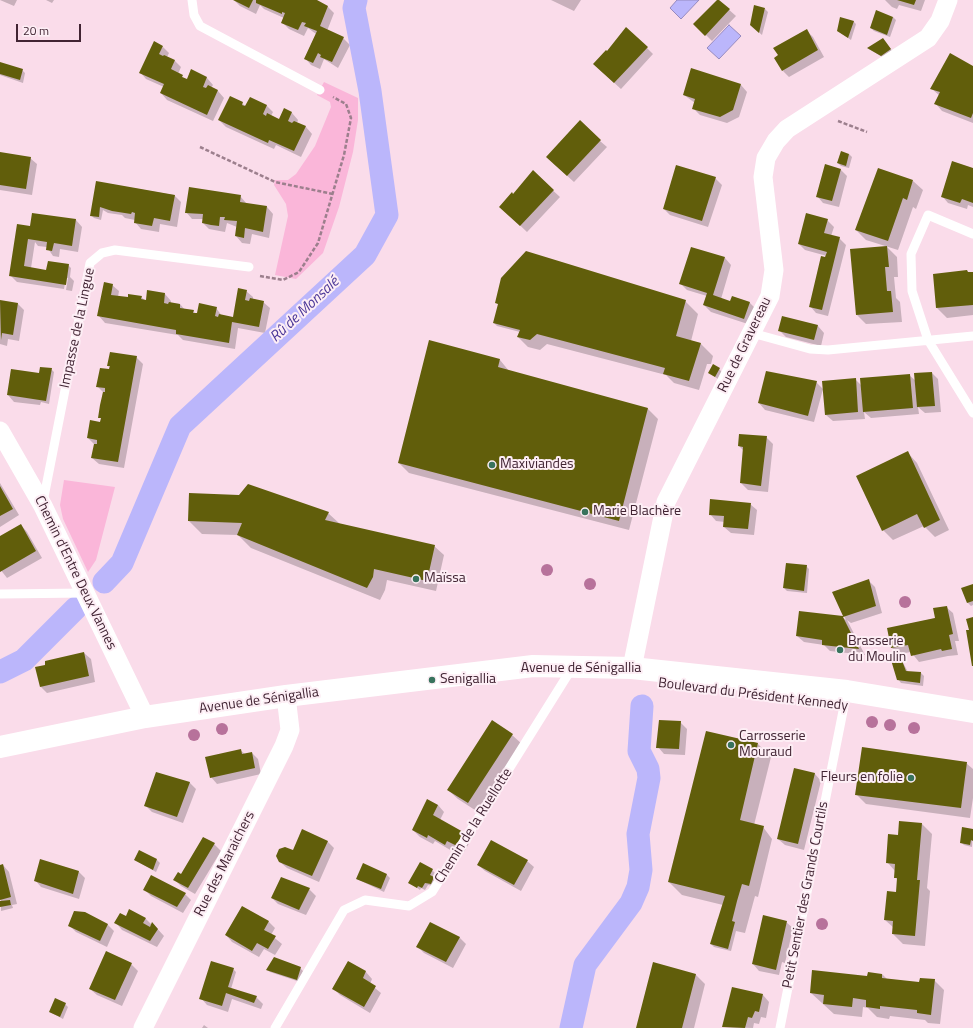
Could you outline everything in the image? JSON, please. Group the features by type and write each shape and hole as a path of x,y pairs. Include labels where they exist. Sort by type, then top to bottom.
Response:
{"main road":[{"name":"Avenue de Sénigallia","path":"0,747 145,717 286,696 534,666"},
{"name":"Boulevard du Président Kennedy","path":"534,666 571,671 591,680 690,685 845,698 973,725"},
{"name":"Avenue de Sénigallia","path":"571,671 632,668 845,698 973,712"}],"street":[{"name":"Rue de Gravereau","path":"632,668 666,502 770,296 774,270 763,177 766,158 776,141 788,129 928,38 940,21 948,0"},
{"name":"Chemin d'Entre Deux Vannes","path":"0,430 43,506 145,717"},
{"name":"Rue des Maraichers","path":"143,1028 284,746 290,730 286,696"}],"lane":[{"path":"192,0 194,15 200,26 320,90"},
{"path":"973,234 928,215 911,254 912,291 928,340 973,413"},
{"name":"Impasse de la Lingue","path":"43,506 90,263 102,253 115,250 249,267"},
{"path":"752,333 810,349 822,350 973,336"},
{"path":"0,594 85,593"},
{"name":"Chemin de la Ruellotte","path":"275,1028 344,910 365,900 409,906 432,892 571,671"},
{"name":"Petit Sentier des Grands Courtils","path":"780,1028 845,698"}],"path":[{"path":"249,267 256,275 283,280 299,272 318,243 344,155 351,118 346,104 320,90"},
{"path":"815,112 867,132"},
{"path":"200,146 275,182 333,194"}],"shaded area":[{"path":"677,0 699,0 681,19 670,8"},
{"path":"729,25 741,36 719,59 707,48"},
{"path":"324,82 358,98 358,120 353,152 339,207 323,253 296,279 275,275 288,216 286,204 274,185 275,180 288,180 296,174 315,146 331,107 330,102 317,95"},
{"path":"64,480 115,487 96,560 88,572 63,519 60,505"}],"building":[{"path":"233,0 253,0 249,8"},
{"path":"256,0 317,0 328,6 320,26 344,37 332,62 320,57 321,55 318,53 313,63 304,59 317,31 304,26 306,23 302,22 298,30 281,23 285,13 282,12 282,14 256,3"},
{"path":"717,0 730,9 705,36 693,24"},
{"path":"897,0 916,0 914,5"},
{"path":"754,5 765,8 759,33 750,25"},
{"path":"876,10 893,17 887,35 870,28"},
{"path":"840,17 854,21 848,38 837,31"},
{"path":"626,27 648,47 614,83 593,64 606,50 607,51"},
{"path":"807,29 818,50 782,71 774,58 778,55 773,48"},
{"path":"883,38 891,49 881,56 867,48"},
{"path":"154,41 163,46 159,54 175,60 171,69 183,75 182,77 187,79 191,69 207,77 203,87 206,88 208,85 218,90 207,115 160,93 164,84 139,73"},
{"path":"950,53 973,66 973,113 971,118 934,104 940,92 930,89"},
{"path":"0,62 23,69 20,80 0,74"},
{"path":"691,68 741,84 733,110 720,117 692,109 695,99 683,95"},
{"path":"230,96 243,102 242,105 245,106 250,97 267,105 263,114 266,116 267,113 279,119 284,108 292,112 288,121 292,123 294,121 306,126 294,151 269,140 268,143 218,120"},
{"path":"580,120 601,140 567,176 546,157"},
{"path":"841,151 849,154 846,166 837,163"},
{"path":"0,152 31,157 26,189 0,185"},
{"path":"952,161 973,168 973,203 962,199 960,203 941,197"},
{"path":"825,164 841,169 832,201 816,197"},
{"path":"676,165 716,177 702,221 663,209"},
{"path":"878,168 913,180 907,200 903,198 888,241 855,230"},
{"path":"533,170 554,190 520,226 499,207 512,192 513,194"},
{"path":"96,181 175,195 170,221 154,218 152,226 134,223 135,213 132,212 131,214 112,211 100,207 99,217 90,216"},
{"path":"189,187 241,195 240,202 267,206 263,232 245,228 244,238 235,236 237,221 224,220 225,217 220,217 219,226 211,225 202,223 203,214 185,213"},
{"path":"32,213 76,219 72,246 54,243 52,251 46,250 47,242 28,239 24,266 46,270 48,261 69,264 66,285 9,276 17,224 30,226"},
{"path":"806,213 828,219 824,233 840,237 822,310 809,307 821,256 825,257 827,252 798,244"},
{"path":"887,246 889,267 885,267 887,291 891,291 893,312 856,315 850,249"},
{"path":"691,247 725,257 713,295 730,301 732,296 750,302 744,319 703,305 707,293 679,284"},
{"path":"526,251 686,300 676,336 701,343 689,381 663,374 665,368 537,334 530,340 517,337 520,330 493,323 498,304 495,303 501,278"},
{"path":"967,270 968,272 973,272 973,305 936,308 933,274"},
{"path":"104,282 113,284 111,295 128,297 128,294 142,296 141,299 146,300 147,290 165,293 164,303 168,304 169,302 180,304 180,308 194,310 193,313 197,313 199,303 217,307 215,316 218,317 219,314 233,317 238,288 247,290 245,300 249,301 250,298 264,301 259,327 232,322 229,343 176,334 176,330 97,316"},
{"path":"0,300 18,303 13,335 2,333 1,340"},
{"path":"782,316 818,325 814,340 778,331"},
{"path":"429,340 500,359 498,367 648,408 619,521 398,463"},
{"path":"110,352 137,356 118,462 91,458 94,444 97,444 97,440 87,438 90,420 100,422 101,418 98,418 105,388 96,387 100,368 109,369 110,366 107,366"},
{"path":"713,364 720,368 715,377 708,373"},
{"path":"40,367 52,368 46,401 7,395 11,369 39,373"},
{"path":"766,371 817,381 808,416 758,403"},
{"path":"932,372 935,406 917,407 914,373"},
{"path":"910,374 913,408 863,412 860,378"},
{"path":"856,378 858,412 825,415 822,381"},
{"path":"739,434 767,436 761,486 740,483 743,447 738,446"},
{"path":"908,451 940,520 924,528 917,514 882,531 856,476"},
{"path":"248,484 329,512 325,520 435,545 427,581 374,569 373,577 367,588 237,535 242,523 188,521 189,493 239,495"},
{"path":"0,486 13,509 0,516"},
{"path":"710,499 751,503 748,529 723,527 724,516 709,515"},
{"path":"21,524 36,551 0,572 0,536"},
{"path":"786,563 807,565 804,591 783,588"},
{"path":"869,579 876,606 843,617 859,649 822,645 822,640 796,636 799,611 843,616 832,592"},
{"path":"973,584 973,601 967,603 961,588"},
{"path":"947,606 953,634 949,635 952,649 942,651 941,649 911,656 908,645 891,648 887,628 935,618 933,608"},
{"path":"973,617 972,666 966,630 969,630 966,619"},
{"path":"84,652 89,676 40,687 35,667 45,665 45,661"},
{"path":"901,658 906,671 921,672 920,683 897,680 891,660"},
{"path":"492,720 513,734 468,803 447,790"},
{"path":"659,720 681,721 679,749 656,748"},
{"path":"706,731 758,743 740,820 764,826 749,886 742,884 737,901 732,921 735,922 728,949 710,944 725,896 668,882"},
{"name":"Fleurs en folie","path":"862,747 967,762 961,808 855,795"},
{"path":"241,749 242,754 252,752 255,768 210,778 205,757"},
{"path":"794,768 815,773 798,844 777,839"},
{"path":"156,772 190,782 177,817 144,806"},
{"path":"427,799 438,805 433,815 465,833 457,846 447,841 445,845 428,835 427,838 412,830"},
{"path":"899,821 922,823 917,880 920,880 915,936 892,934 893,921 884,920 887,891 896,892 897,878 894,878 895,864 886,863 888,834 898,835"},
{"path":"962,827 973,829 973,841 971,840 970,845 960,843"},
{"path":"302,829 328,841 312,876 279,862 276,856 279,849 285,847 293,850"},
{"path":"203,837 215,843 188,888 173,880 178,872 181,874"},
{"path":"491,840 528,860 514,885 477,865"},
{"path":"139,850 157,859 153,870 134,860"},
{"path":"40,859 79,871 73,894 34,881"},
{"path":"420,862 433,869 430,875 434,877 431,884 425,883 422,888 418,886 417,888 408,883"},
{"path":"363,863 387,874 381,889 356,879"},
{"path":"3,864 11,897 0,900 0,865"},
{"path":"151,875 186,893 177,907 143,890"},
{"path":"281,877 310,888 299,910 271,898"},
{"path":"10,900 11,905 0,907 0,901"},
{"path":"242,906 269,921 264,930 276,936 268,949 257,943 252,951 225,935"},
{"path":"129,909 146,918 143,923 150,927 152,922 158,929 150,941 114,923 120,913 126,916"},
{"path":"74,911 85,912 108,924 100,941 68,926"},
{"path":"763,915 787,921 776,970 752,964"},
{"path":"430,922 460,937 446,962 416,947"},
{"path":"106,951 132,963 115,1000 89,989"},
{"path":"274,957 301,967 297,980 266,970"},
{"path":"211,961 234,968 228,987 257,996 254,1003 226,993 222,1006 199,999"},
{"path":"348,961 366,971 363,978 376,986 364,1007 332,989"},
{"path":"653,962 696,974 682,1028 636,1028"},
{"path":"812,970 867,976 868,972 882,974 882,978 919,982 920,978 935,979 931,1015 917,1013 917,1010 880,1006 880,1009 866,1007 866,1000 853,998 852,1007 823,1004 824,995 810,993"},
{"path":"732,987 763,994 759,1012 755,1011 752,1018 748,1017 745,1028 722,1027"},
{"path":"55,998 66,1003 60,1017 49,1012"}],"waterway":[{"name":"Rû de Monsalé","path":"104,582 122,563 180,426 365,255 387,215 370,91 354,8 356,0"},
{"name":"Rû de Monsalé","path":"0,672 24,660 76,608"},
{"path":"571,1028 585,965 631,903 638,887 641,870 638,834 649,778 648,769 639,751 642,706"}],"place":[{"name":"Maxiviandes","path":"492,465"},
{"name":"Marie Blachère","path":"585,512"},
{"name":"Maïssa","path":"416,579"},
{"name":"Brasserie du Moulin","path":"840,650"},
{"name":"Senigallia","path":"432,680"},
{"name":"Carrosserie Mouraud","path":"731,745"},
{"name":"Fleurs en folie","path":"911,778"}]}
